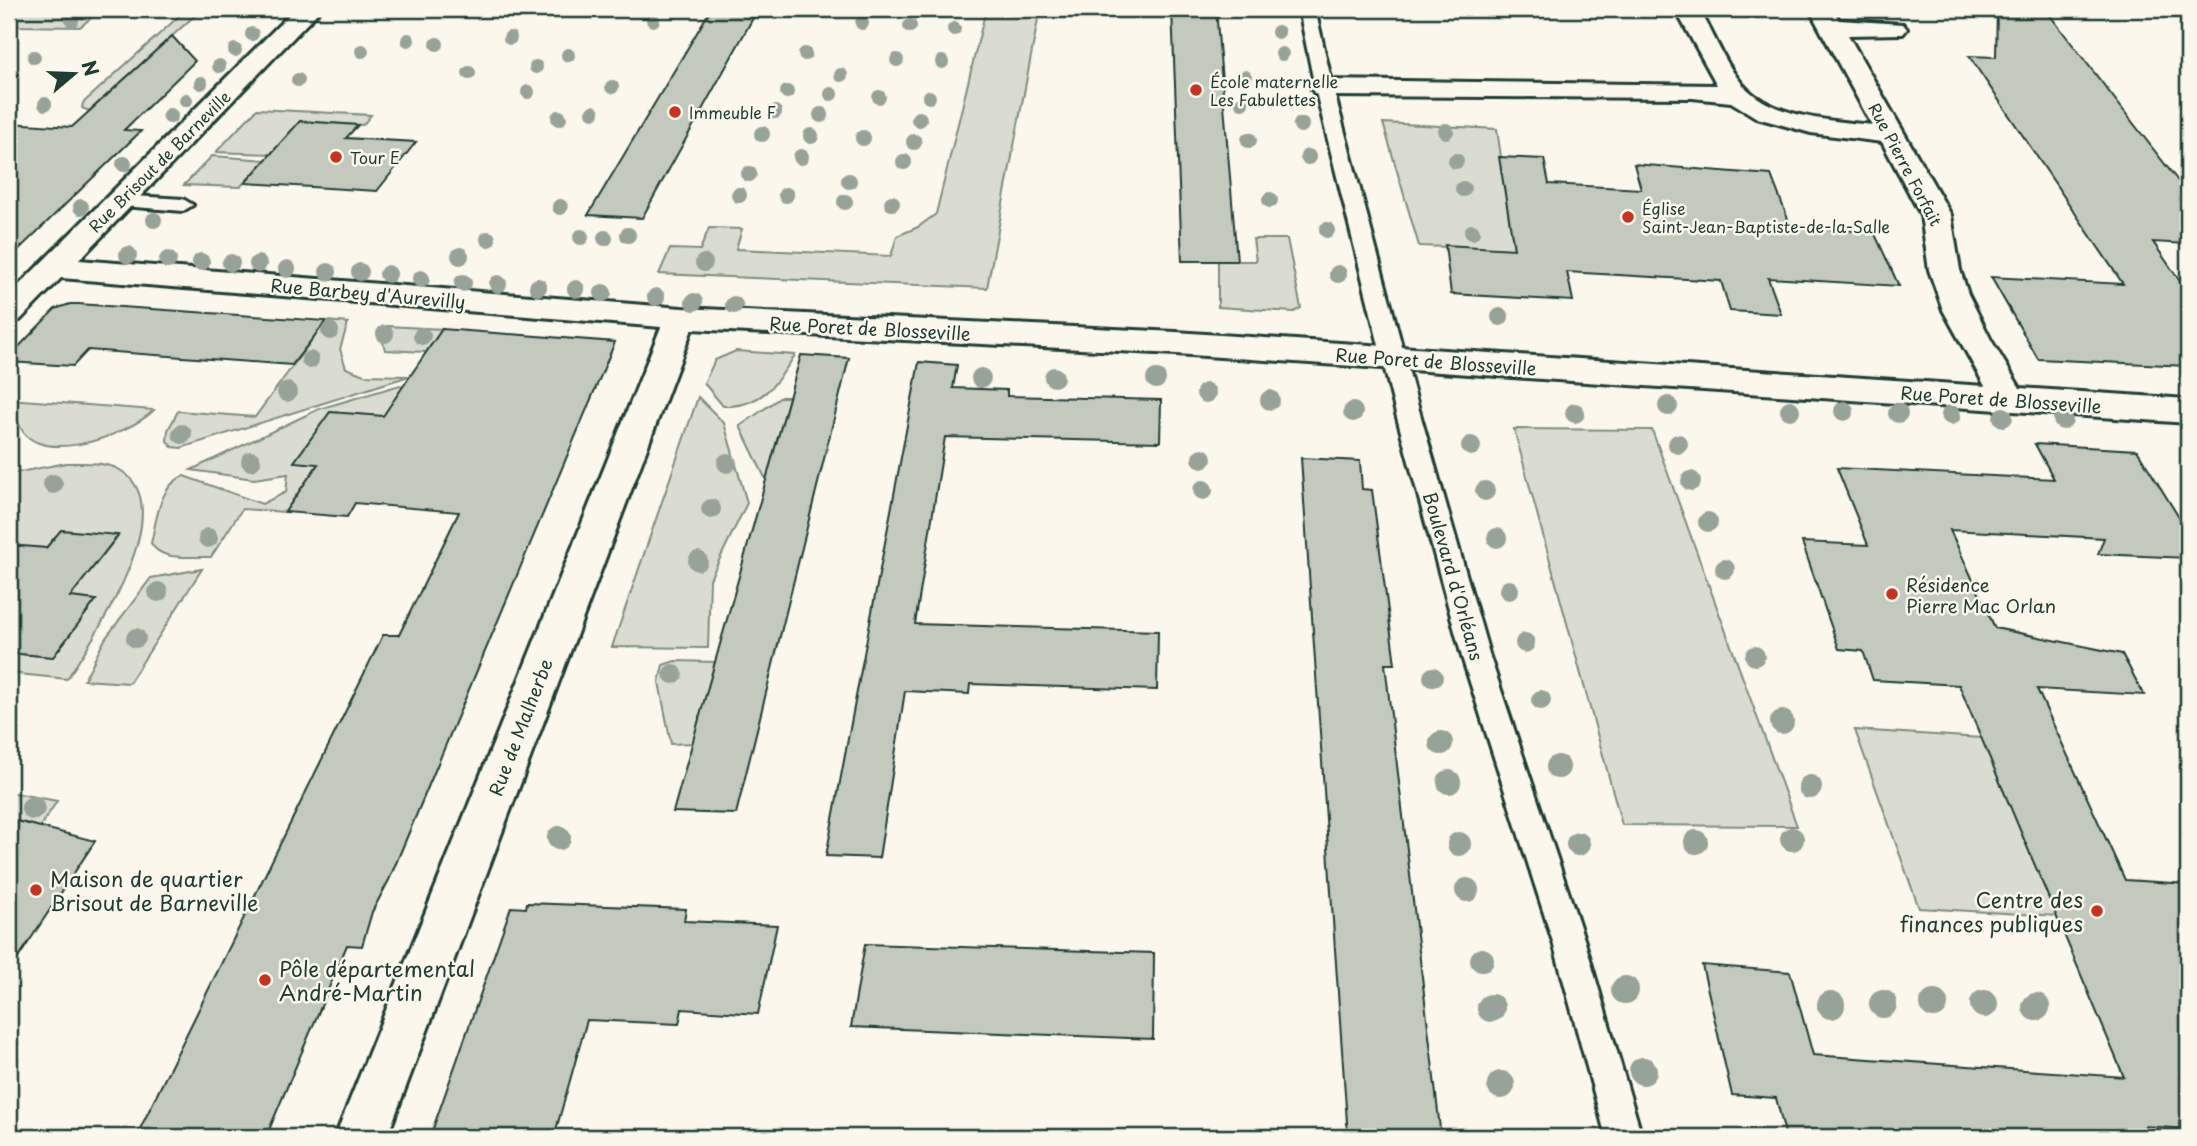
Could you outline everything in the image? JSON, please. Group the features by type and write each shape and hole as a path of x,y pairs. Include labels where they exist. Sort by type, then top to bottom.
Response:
{"street":[{"name":"Rue Brisout de Barneville","path":"9,313 309,9"},
{"path":"1687,9 1738,95"},
{"path":"1826,18 1895,29"},
{"name":"Rue Pierre Forfait","path":"1826,18 1893,135 1939,223 1944,266 1953,297 2010,399"},
{"path":"1324,88 1692,90 1738,95 1783,117 1830,129 1893,135"},
{"name":"Rue Barbey d'Aurevilly","path":"54,268 682,318"},
{"name":"Rue Poret de Blosseville","path":"682,318 1394,358 2010,399 2182,419"},
{"name":"Rue de Malherbe","path":"360,1137 674,332 682,318"}],"lane":[{"name":"Boulevard d'Orléans","path":"1307,9 1324,88 1394,358 1476,657 1569,943 1624,1137"},
{"path":"118,201 183,205"}],"shaded area":[{"path":"12,9 102,9 80,27 15,26"},
{"path":"187,9 202,9 89,111 82,108 83,103"},
{"path":"986,9 1040,9 987,288 659,274 670,249 700,250 709,228 742,229 736,249 891,256 897,236 918,227 936,214"},
{"path":"257,109 371,115 363,125 300,121 271,154 216,152"},
{"path":"1383,123 1497,129 1514,249 1419,246"},
{"path":"212,156 266,160 240,187 184,185"},
{"path":"1253,239 1287,239 1301,308 1294,312 1218,307 1218,261 1256,261"},
{"path":"326,321 348,323 340,349 346,368 364,375 409,376 181,448 172,447 167,441 168,430 178,411 255,417"},
{"path":"387,326 442,329 426,352 385,350 383,342"},
{"path":"736,351 795,355 766,392 748,403 723,406 704,383 715,360"},
{"path":"400,385 404,388 393,417 330,412 295,461 318,464 285,512 242,509 211,557 169,556 151,543 164,495 176,480 184,476 262,504 286,492 288,474 254,479 191,470 319,409"},
{"path":"698,397 724,423 747,503 710,579 708,648 612,647"},
{"path":"781,397 789,397 766,480 740,426"},
{"path":"9,399 154,410 141,420 101,439 56,446 38,442 24,433 17,415 9,412"},
{"path":"1514,429 1652,430 1797,826 1622,825"},
{"path":"66,463 103,464 123,472 138,491 142,516 137,545 111,607 67,679 9,673 9,653 53,657 96,600 70,597 118,536 61,530 46,548 9,545 9,474"},
{"path":"202,569 129,683 84,680 105,639 151,578"},
{"path":"675,661 715,662 693,743 671,744 659,682 663,665"},
{"path":"1855,730 1982,738 2057,916 1919,908"},
{"path":"9,792 57,801 40,827 9,819"}],"building":[{"name":"Immeuble F","path":"711,9 758,9 642,218 588,215"},
{"path":"1172,9 1216,9 1237,261 1182,261"},
{"path":"1997,9 2045,9 2188,194 2188,244 2153,242 2188,293 2188,366 2038,359 1991,277 2123,284 1969,56 1996,57"},
{"path":"172,36 195,61 124,130 141,131 9,259 9,123 72,127"},
{"name":"Tour E","path":"300,121 358,125 346,138 416,142 377,191 245,183"},
{"name":"Église Saint-Jean-Baptiste-de-la-Salle","path":"1499,157 1544,159 1549,184 1641,189 1634,164 1771,175 1791,227 1874,232 1899,286 1768,278 1781,314 1730,311 1721,281 1567,272 1573,301 1451,294 1445,245 1514,249"},
{"path":"70,304 326,321 292,365 88,350 73,366 9,362 9,357 55,309"},
{"path":"442,329 615,342 389,880 372,912 362,946 347,945 266,1137 136,1137 383,635 399,635 459,512 355,503 347,517 285,512 318,464 294,462 330,412 383,416"},
{"path":"801,355 849,358 736,814 673,812"},
{"path":"919,362 957,365 953,388 1007,390 1007,396 1161,400 1160,442 945,437 915,624 1158,631 1157,690 970,684 969,694 905,691 879,858 826,856"},
{"path":"2035,444 2137,450 2188,532 2188,558 2098,554 2104,538 1950,530 1995,628 2122,654 2144,695 2037,689 2125,880 2188,884 2188,1129 2145,1126 2149,1137 1786,1137 1776,1098 1732,1095 1702,965 1790,972 1813,1055 2124,1077 1959,685 1873,680 1863,651 1839,649 1802,542 1868,545 1837,468 2054,479"},
{"path":"1301,458 1360,461 1362,489 1372,490 1395,664 1385,664 1441,1137 1348,1137"},
{"path":"61,530 118,535 70,597 96,600 53,657 9,653 9,545 46,548"},
{"name":"Maison de quartier Brisout de Barneville","path":"9,819 95,841 9,972"},
{"path":"527,903 686,909 684,921 777,925 758,1014 682,1009 679,1024 587,1020 554,1137 430,1137 511,907 526,908"},
{"path":"865,944 1154,953 1153,1039 851,1027"}],"place":[{"name":"École maternelle Les Fabulettes","path":"1196,90"},
{"name":"Immeuble F","path":"675,112"},
{"name":"Tour E","path":"336,157"},
{"name":"Église Saint-Jean-Baptiste-de-la-Salle","path":"1628,217"},
{"name":"Résidence Pierre Mac Orlan","path":"1892,594"},
{"name":"Maison de quartier Brisout de Barneville","path":"36,890"},
{"name":"Centre des finances publiques","path":"2097,911"},
{"name":"Pôle départemental André-Martin","path":"265,980"}]}
